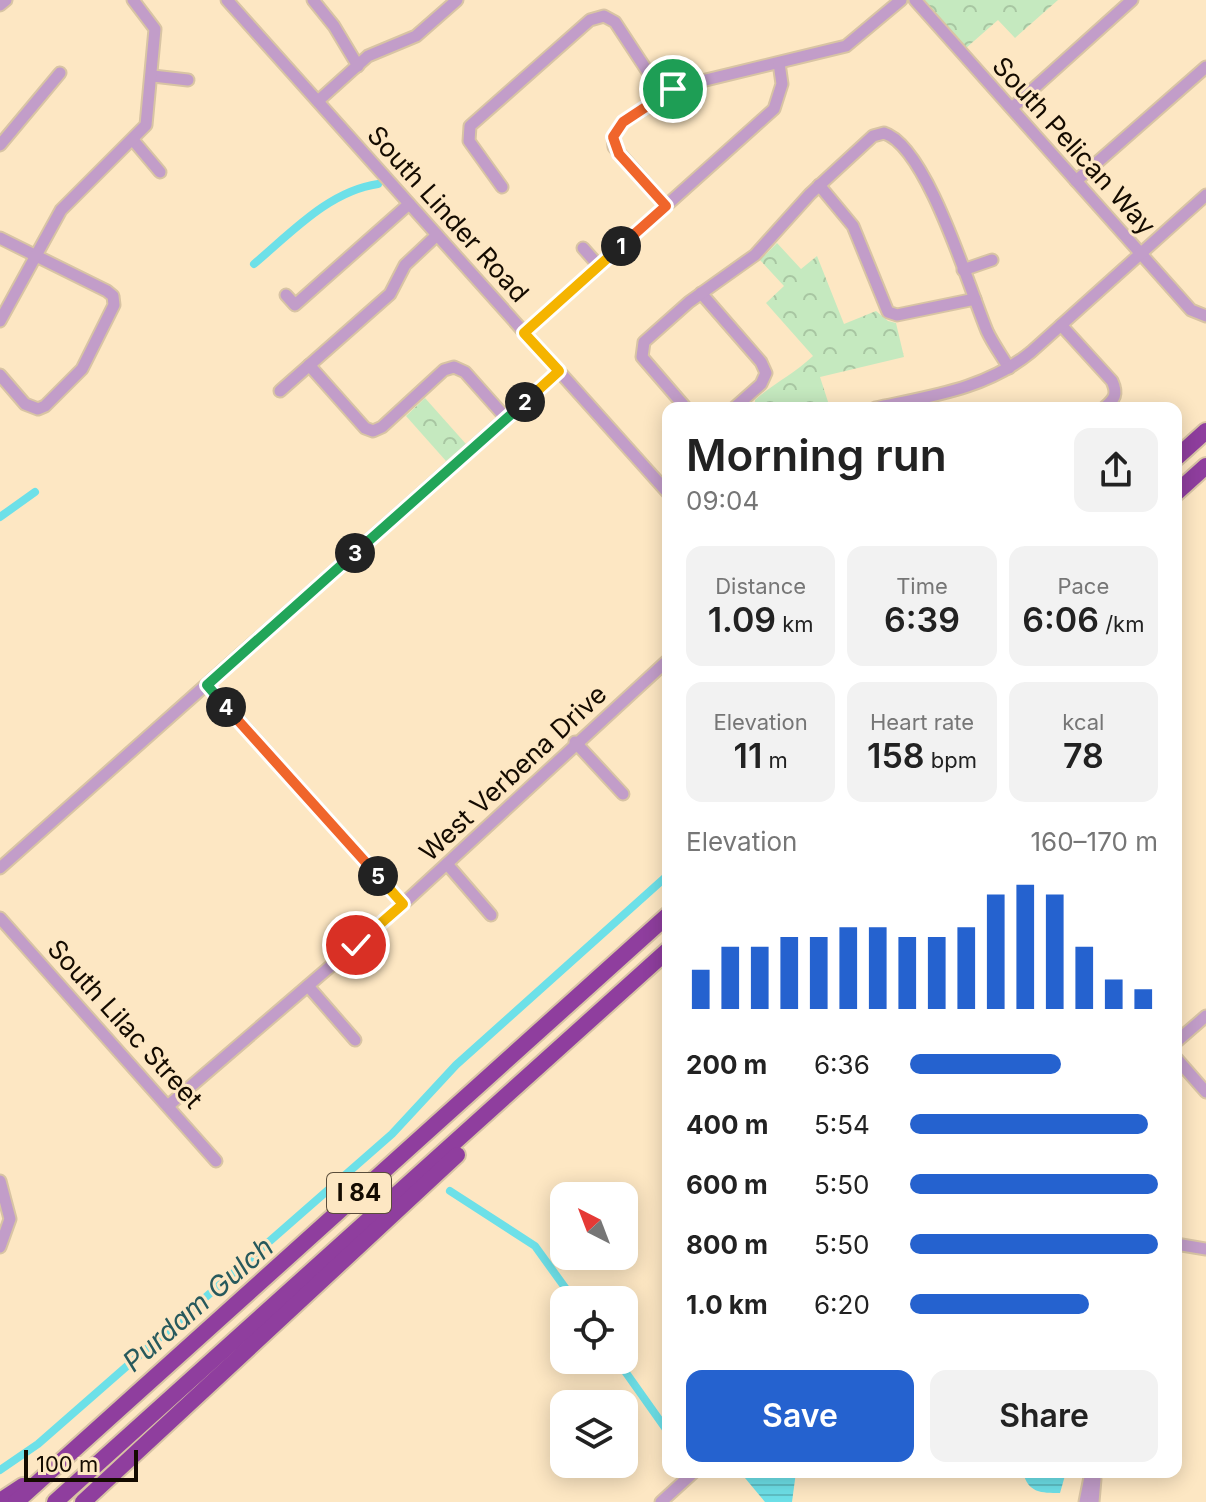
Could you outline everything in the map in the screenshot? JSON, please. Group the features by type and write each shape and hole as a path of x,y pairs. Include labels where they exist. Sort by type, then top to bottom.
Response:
{"highway":[{"path":"1182,453 1206,431"},
{"path":"1182,488 1206,466"},
{"name":"I 84","path":"16,1502 662,920"},
{"name":"I 84","path":"55,1502 662,955"},
{"path":"83,1502 472,1142 532,1074"},
{"path":"0,1501 50,1472"}],"street":[{"path":"0,5 6,0"},
{"path":"0,321 72,197 146,125 155,29 133,0"},
{"name":"South Linder Road","path":"227,0 662,486"},
{"path":"318,101 375,51 416,36 457,0"},
{"path":"666,206 619,154 613,137 623,122 681,86 846,46 901,0"},
{"name":"South Pelican Way","path":"915,0 1191,310 1205,316"},
{"path":"1012,108 1132,0"},
{"path":"315,1 358,66"},
{"path":"502,187 467,136 477,118 590,20 604,16 615,22 663,95"},
{"path":"524,333 774,109 782,84 779,63"},
{"path":"1076,181 1206,67"},
{"path":"0,145 60,73"},
{"path":"153,76 188,80"},
{"path":"681,402 640,352 644,342 701,293 755,255 819,185 873,136 884,133 894,137 924,174 989,335 1009,368"},
{"path":"133,140 160,172"},
{"path":"819,185 853,226 888,312 897,315 975,299"},
{"path":"903,402 967,388 1009,368 1206,195"},
{"path":"286,295 295,305 409,204"},
{"path":"280,391 390,294 405,265 437,235"},
{"path":"0,238 107,291 113,296 114,305 82,369 45,406 38,409 25,404 0,375"},
{"path":"583,248 599,266"},
{"path":"963,270 992,260"},
{"path":"701,293 761,362 766,373 761,384 744,402"},
{"path":"1061,325 1112,381 1116,391 1112,402"},
{"path":"309,365 365,428 373,431 382,427 444,370 454,367 465,372 506,418"},
{"path":"0,868 559,371"},
{"name":"West Verbena Drive","path":"169,1105 403,904 575,742 662,665"},
{"path":"207,685 403,904"},
{"path":"575,742 623,794"},
{"path":"447,864 491,915"},
{"name":"South Lilac Street","path":"0,918 216,1161"},
{"path":"308,986 355,1040"},
{"path":"1182,1037 1206,1016"},
{"path":"1182,1065 1206,1092"},
{"path":"0,1181 5,1196 3,1214 10,1219 0,1247"},
{"path":"1182,1245 1206,1249"},
{"path":"661,1502 687,1478"},
{"path":"1085,1502 1091,1478"},
{"path":"1092,1478 1093,1502"}],"green space":[{"path":"924,0 1058,0 1015,38 998,20 966,48"},
{"path":"777,243 801,269 817,256 844,324 876,311 888,321 896,323 904,357 820,377 828,402 755,402 813,356 766,303 784,286 760,260"},
{"path":"425,398 466,444 446,461 406,416"}],"water":[{"path":"745,1478 795,1478 792,1502 765,1502"},
{"path":"1064,1478 1060,1493 1036,1490 1025,1479"}],"waterway":[{"path":"254,264 327,204 360,188 378,184"},
{"path":"0,517 35,492"},
{"name":"Purdam Gulch","path":"0,1470 38,1444 392,1134 456,1065 662,880"},
{"name":"Purdam Gulch","path":"450,1191 535,1246 564,1286"},
{"name":"Purdam Gulch","path":"627,1374 662,1424"}],"route":[{"path":"356,945 403,904 207,685 559,371 524,333 666,206 619,154 613,137 616,128 623,122 673,89"}]}
